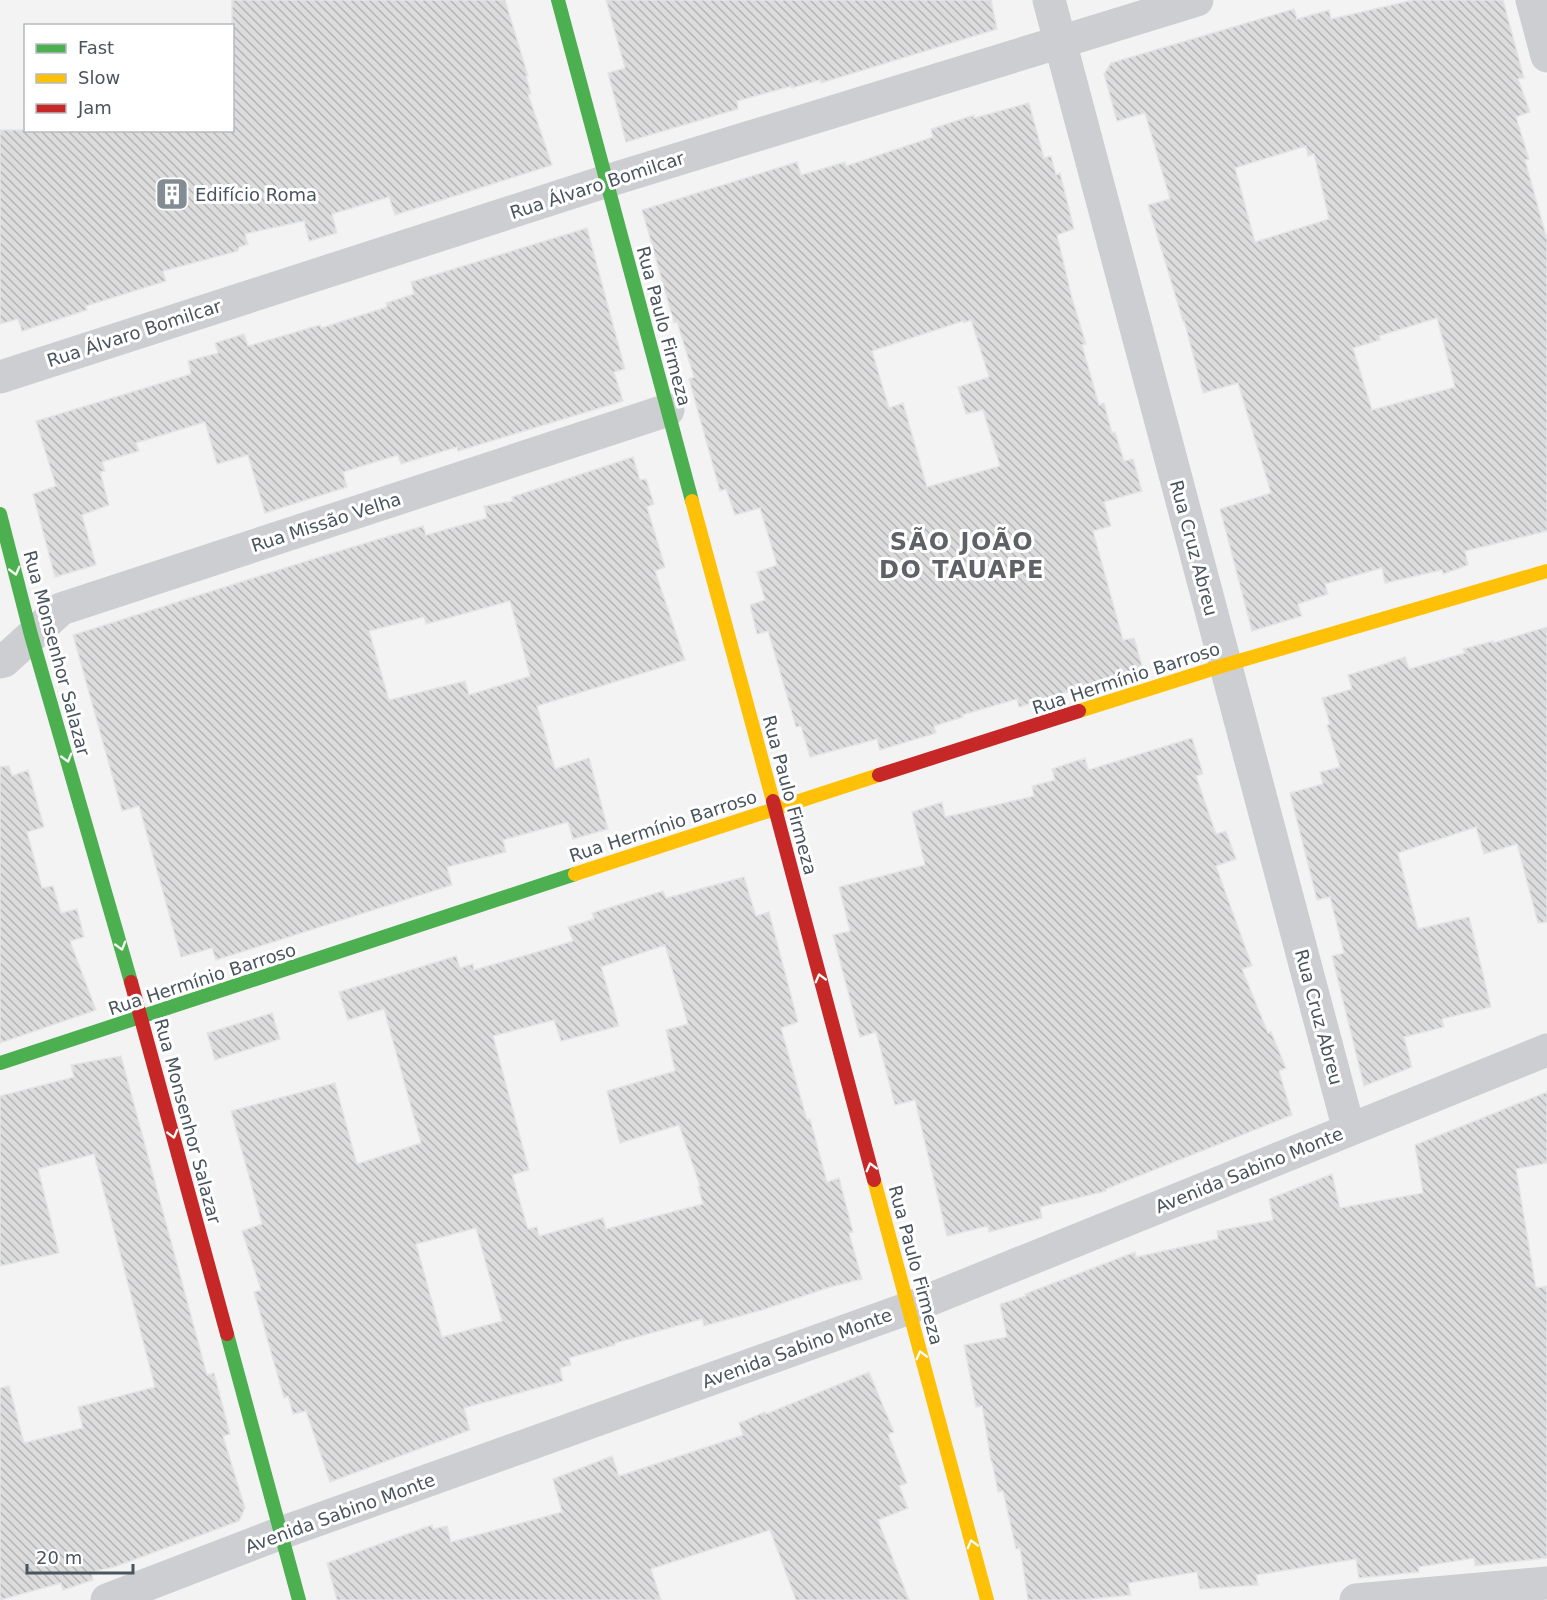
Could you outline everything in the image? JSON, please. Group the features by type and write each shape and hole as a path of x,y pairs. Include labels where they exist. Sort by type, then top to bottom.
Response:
{"street":[{"name":"Rua Paulo Firmeza","path":"558,0 987,1600"},
{"name":"Rua Cruz Abreu","path":"1049,0 1349,1130"},
{"name":"Rua Álvaro Bomilcar","path":"0,377 607,181 1197,0"},
{"path":"1532,0 1547,56"},
{"name":"Rua Missão Velha","path":"0,662 4,661 62,609 668,410"},
{"name":"Rua Monsenhor Salazar","path":"0,514 31,635 141,1018 299,1600"},
{"name":"Rua Hermínio Barroso","path":"0,1063 775,808 1225,665 1547,571"},
{"name":"Avenida Sabino Monte","path":"107,1600 281,1533 909,1308 1547,1050"},
{"path":"1356,1600 1461,1595 1547,1583"}],"building":[{"path":"232,0 505,0 528,76 526,76 531,94 528,94 552,165 395,215 389,197 332,214 337,233 309,241 304,221 245,234 248,244 239,247 238,251 163,271 166,281 86,306 87,310 22,331 18,319 0,324 0,130 234,132 234,24 232,24"},
{"path":"606,0 991,0 997,29 821,83 820,80 792,88 792,86 737,101 738,109 626,142 608,73 625,68"},
{"path":"1413,0 1503,0 1524,78 1518,79 1530,112 1516,117 1529,159 1525,160 1547,239 1547,531 1465,551 1468,565 1443,574 1442,570 1385,583 1382,568 1325,584 1328,594 1298,604 1302,616 1252,631 1220,509 1271,493 1238,383 1203,393 1184,320 1148,205 1170,199 1145,113 1117,121 1104,74 1111,63 1294,9 1297,19 1329,10 1331,19","holes":["1306,146 1308,156 1314,154 1329,219 1255,242 1235,168","1437,318 1455,387 1372,410 1353,348 1380,340 1379,336"]},
{"path":"1029,103 1044,158 1051,156 1056,175 1060,173 1074,229 1057,235 1086,344 1082,345 1099,405 1104,403 1112,433 1115,432 1124,461 1133,459 1142,491 1104,502 1111,526 1093,531 1123,640 1134,638 1143,669 1019,707 1017,699 962,715 963,717 934,726 936,733 880,750 877,739 810,757 801,726 796,727 768,631 757,634 750,605 765,600 757,572 777,565 760,508 735,515 726,489 720,491 689,379 694,377 677,322 674,323 642,210 797,162 801,175 845,162 846,166 933,137 931,129 974,115 974,118","holes":["971,320 989,377 958,387 966,414 983,410 1000,466 927,487 903,403 889,408 872,351"]},
{"path":"587,228 625,369 614,372 623,401 458,451 457,447 401,464 398,455 343,472 347,487 265,513 248,455 217,464 205,422 136,443 139,451 102,462 105,471 100,472 109,505 82,515 96,565 55,577 33,494 56,486 36,421 191,374 188,361 218,353 215,343 244,334 248,346 320,325 321,328 387,307 386,303 414,294 411,282"},
{"path":"633,457 640,480 646,479 654,504 647,507 665,567 655,571 685,660 537,706 555,769 589,758 608,829 573,839 568,822 503,840 506,852 447,867 452,885 216,960 212,948 181,957 139,806 122,811 73,635 423,526 426,535 487,518 484,506 513,501 512,497","holes":["510,601 530,676 469,695 465,681 389,700 369,631 424,617 426,624"]},
{"path":"1547,627 1547,922 1538,923 1517,844 1484,854 1476,827 1398,853 1418,929 1469,917 1491,1007 1442,1019 1444,1027 1404,1037 1412,1067 1364,1086 1332,956 1344,953 1330,897 1317,900 1290,793 1323,784 1320,772 1340,767 1327,725 1330,724 1322,698 1352,689 1348,675 1405,657 1409,669 1465,653 1463,649"},
{"path":"1192,738 1203,774 1196,776 1216,834 1226,831 1236,859 1216,866 1252,966 1242,969 1268,1033 1271,1032 1286,1068 1279,1071 1292,1115 1106,1189 1106,1191 1040,1207 1042,1218 989,1232 988,1226 947,1236 915,1100 895,1105 876,1032 860,1037 833,935 850,931 839,887 925,865 912,812 942,802 945,817 1034,796 1032,786 1055,780 1052,769 1085,758 1088,770"},
{"path":"9,766 12,776 28,770 44,827 27,832 42,888 53,886 61,913 77,909 84,937 70,941 96,1010 0,1043 0,767"},
{"path":"744,877 756,916 769,912 798,1022 781,1028 827,1182 839,1178 853,1232 849,1233 862,1279 704,1326 702,1319 569,1358 571,1365 560,1368 563,1381 464,1408 470,1430 330,1482 306,1411 293,1414 288,1396 284,1398 254,1292 261,1290 242,1231 262,1224 231,1111 335,1083 357,1164 421,1143 384,1009 348,1020 339,992 456,956 460,968 473,964 474,970 537,952 573,941 568,927 594,919 592,913 663,891 666,898","holes":["665,945 688,1024 666,1030 675,1071 607,1091 620,1143 679,1125 700,1186 698,1187 703,1204 606,1229 603,1218 539,1236 537,1227 528,1229 512,1175 529,1170 493,1036 554,1020 561,1041 619,1026 601,967","476,1228 502,1321 442,1337 416,1244"]},
{"path":"272,1013 280,1039 215,1060 207,1033"},
{"path":"121,1056 207,1375 214,1373 230,1434 223,1436 245,1508 239,1521 114,1567 91,1572 93,1580 63,1590 61,1583 0,1600 0,1388 9,1386 24,1443 83,1428 78,1407 155,1387 94,1154 38,1169 59,1253 0,1266 0,1096 74,1077 71,1065"},
{"path":"1547,1092 1547,1163 1516,1169 1536,1288 1547,1286 1547,1558 1475,1566 1474,1558 1418,1567 1419,1572 1359,1578 1356,1559 1256,1575 1258,1585 1200,1589 1197,1572 1128,1583 1131,1595 1079,1600 1028,1600 1020,1548 1016,1549 1003,1491 998,1492 982,1406 976,1407 964,1345 1007,1337 1000,1304 1026,1296 1025,1294 1135,1252 1136,1257 1218,1239 1217,1231 1273,1220 1269,1199 1332,1174 1340,1208 1423,1193 1415,1145"},
{"path":"869,1372 894,1432 888,1434 907,1483 899,1486 908,1508 878,1520 909,1600 796,1600 770,1530 651,1569 661,1600 337,1600 327,1563 432,1525 433,1529 447,1526 451,1542 562,1512 553,1479 612,1456 619,1476 743,1435 739,1423"}],"traffic: fast":[{"path":"558,0 692,501"},
{"path":"0,514 31,635 131,982"},
{"path":"0,1063 575,874"},
{"path":"227,1334 299,1600"}],"traffic: slow":[{"path":"692,501 773,801"},
{"path":"1079,711 1225,665 1547,571"},
{"path":"575,874 879,775"},
{"path":"874,1180 987,1600"}],"traffic: jam":[{"path":"879,775 1079,711"},
{"path":"773,801 874,1180"},
{"path":"131,982 227,1334"}],"place":[{"name":"Edifício Roma","path":"172,194"}],"district":[{"name":"SÃO JOÃO DO TAUAPE","path":"962,556"}]}
